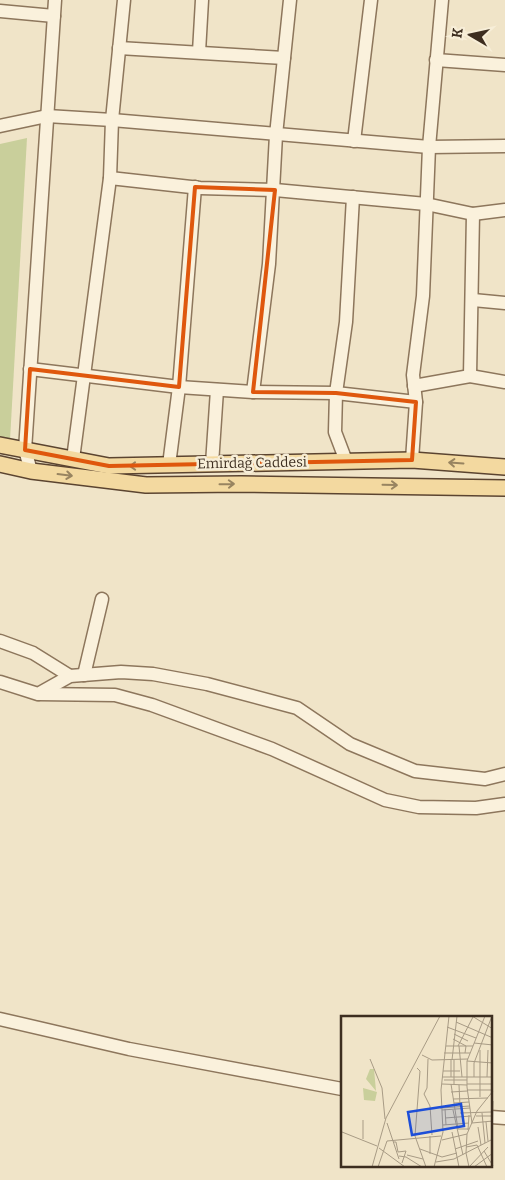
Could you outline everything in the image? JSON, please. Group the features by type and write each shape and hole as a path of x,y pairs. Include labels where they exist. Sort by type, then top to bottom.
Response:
{"main road":[{"name":"Emirdağ Caddesi","path":"0,445 109,466 412,460 505,467"},
{"name":"Emirdağ Caddesi","path":"0,464 30,471 146,485 241,484 505,488"}],"street":[{"path":"30,471 25,450 55,0"},
{"path":"73,459 110,178 112,120 124,0"},
{"path":"199,52 202,0"},
{"path":"253,392 270,264 275,190 276,135 290,0"},
{"path":"354,141 371,0"},
{"path":"412,460 416,402 413,375 423,296 429,147 442,0"},
{"path":"0,11 54,16"},
{"path":"119,48 284,58"},
{"path":"436,60 505,65"},
{"path":"0,126 47,116 429,147 505,146"},
{"path":"110,178 194,187 275,190 426,204 473,214 505,210"},
{"path":"169,465 179,387 194,187"},
{"path":"346,461 335,432 336,393 346,322 353,197"},
{"path":"470,376 473,300 473,214"},
{"path":"473,300 505,303"},
{"path":"30,369 84,374 179,387 253,392 336,393 416,402"},
{"path":"414,386 470,376 505,382"},
{"path":"212,464 217,390"},
{"path":"84,675 102,599"},
{"path":"0,641 33,654 70,676"},
{"path":"38,694 70,676 122,672 153,674 208,684 297,708 350,744 414,772 485,779 505,774"},
{"path":"0,682 38,694 115,695 152,705 272,748 385,800 419,807 476,808 505,804"},
{"path":"0,1019 129,1049 341,1089"},
{"path":"492,1117 505,1118"}],"highlighted area":[{"path":"195,187 275,190 253,392 336,393 416,402 412,460 109,466 25,450 30,369 179,387"}],"green space":[{"path":"27,138 10,440 0,437 0,144"}]}
